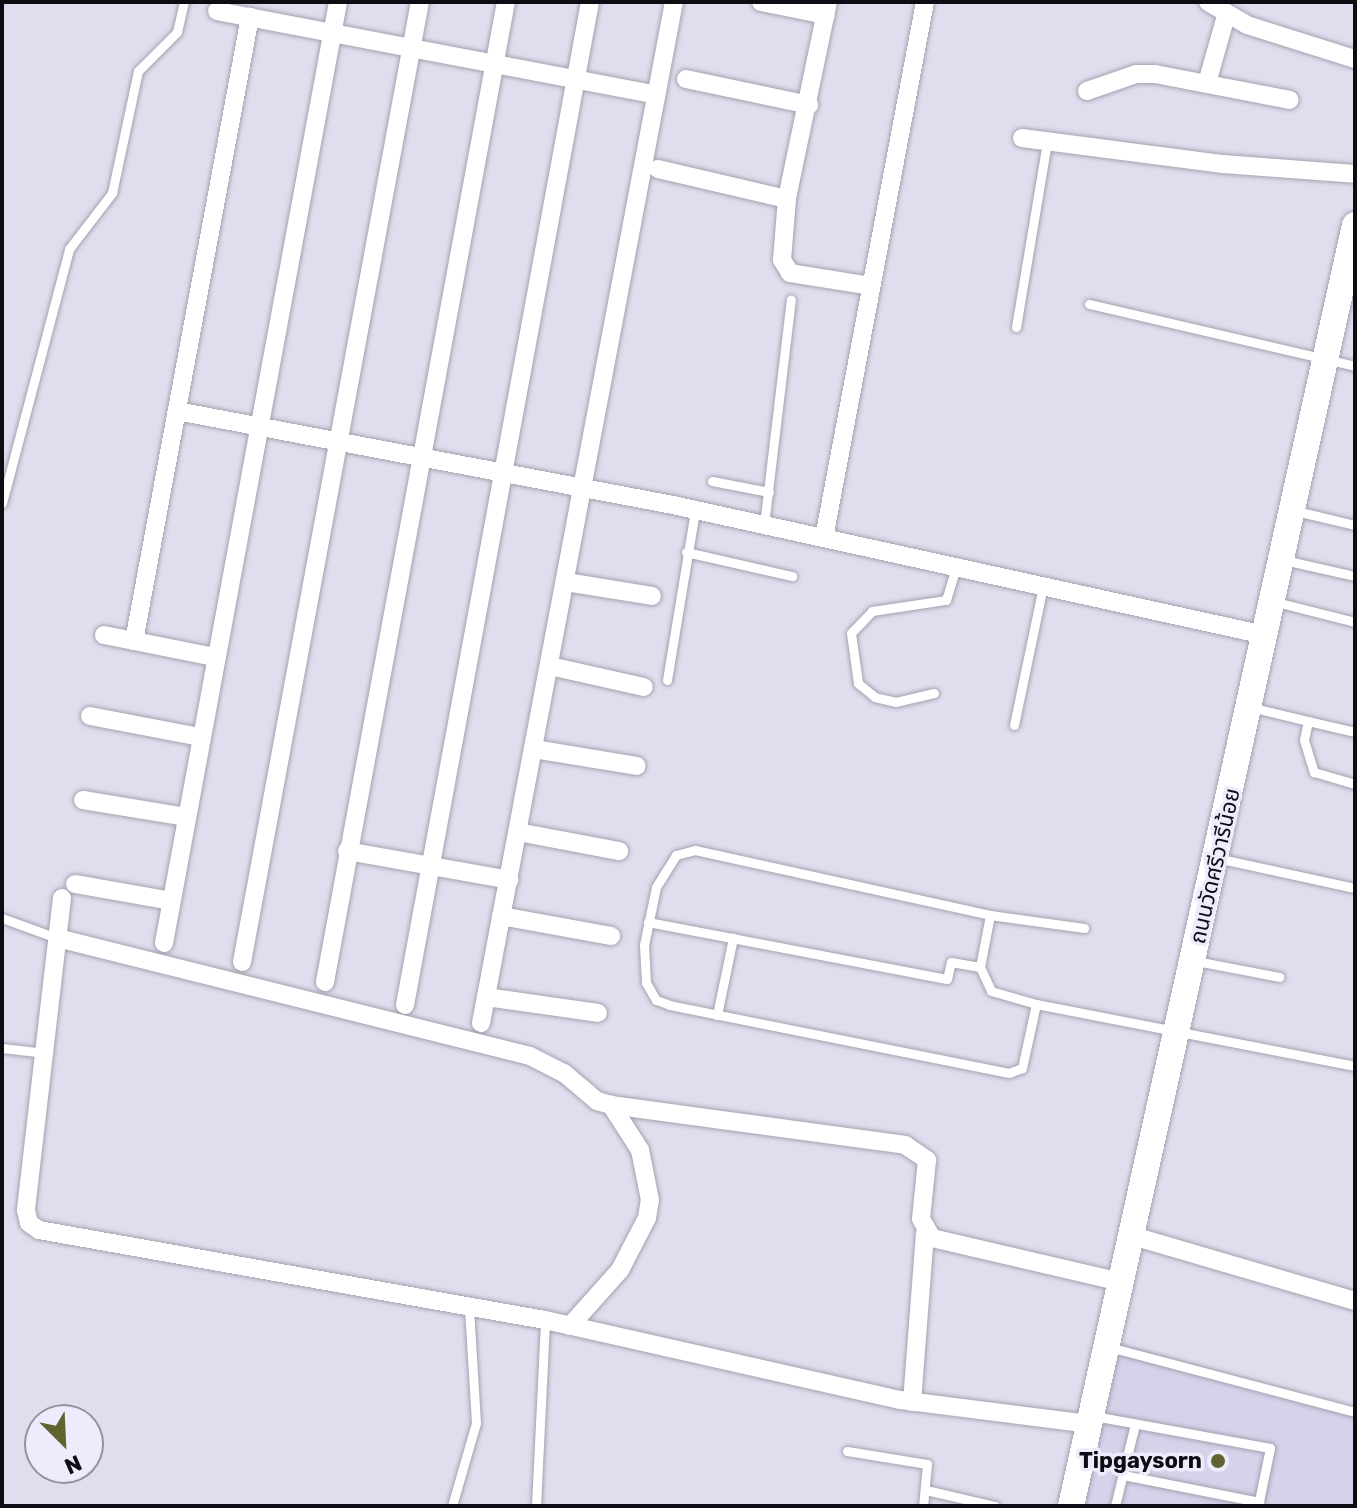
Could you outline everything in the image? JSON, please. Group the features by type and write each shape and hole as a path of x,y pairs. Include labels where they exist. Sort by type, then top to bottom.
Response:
{"main road":[{"name":"ถนนวัดศรีวารีน้อย","path":"1071,1506 1355,225"}],"street":[{"path":"164,943 255,427 338,2"},
{"path":"242,962 420,2"},
{"path":"325,982 506,2"},
{"path":"405,1005 590,2"},
{"path":"481,1023 674,2"},
{"path":"761,2 827,8 787,199 785,269 871,286"},
{"path":"824,538 925,2"},
{"path":"1208,2 1226,16 1355,59"},
{"path":"217,11 656,95"},
{"path":"1207,83 1226,16"},
{"path":"134,641 250,17"},
{"path":"1087,91 1136,74 1207,83 1290,100"},
{"path":"686,79 809,105"},
{"path":"1022,138 1223,164 1355,174"},
{"path":"658,169 787,199"},
{"path":"177,411 338,445 584,487 1265,635"},
{"path":"566,582 652,596"},
{"path":"104,635 214,657"},
{"path":"550,666 644,687"},
{"path":"90,716 200,737"},
{"path":"534,749 637,766"},
{"path":"83,800 186,817"},
{"path":"518,832 619,851"},
{"path":"347,851 509,880"},
{"path":"171,901 68,891 57,938 48,1054 26,1210 29,1223 39,1230 545,1320 912,1402 1090,1420"},
{"path":"501,916 611,936"},
{"path":"57,938 530,1056 564,1073 597,1101 611,1105 918,1150 927,1160 921,1219 925,1234 912,1402"},
{"path":"486,997 598,1013"},
{"path":"570,1326 620,1270 647,1218 650,1200 640,1150 611,1105"},
{"path":"925,1234 1121,1282"},
{"path":"1133,1236 1355,1301"}],"lane":[{"path":"2,503 69,249 112,193 138,71 177,32 184,2"},
{"path":"1016,327 1047,141"},
{"path":"764,525 791,300"},
{"path":"1089,304 1355,366"},
{"path":"712,481 769,492"},
{"path":"667,680 695,510"},
{"path":"1293,510 1355,525"},
{"path":"686,552 792,576"},
{"path":"1282,559 1355,576"},
{"path":"934,693 896,702 875,697 858,683 851,633 872,611 946,600 956,567"},
{"path":"1014,725 1043,586"},
{"path":"1272,602 1355,622"},
{"path":"1250,707 1355,732"},
{"path":"1308,721 1304,740 1314,772 1355,784"},
{"path":"1036,1004 1022,1068 1009,1073 717,1015 656,1000 649,991 644,945 648,922 666,865 676,855 695,850 990,915 1084,928"},
{"path":"1217,858 1355,888"},
{"path":"990,915 980,967 991,991 1036,1004 1355,1066"},
{"path":"2,918 57,938"},
{"path":"648,922 947,979 951,962 980,967"},
{"path":"717,1015 733,938"},
{"path":"1194,960 1279,977"},
{"path":"2,1048 48,1054"},
{"path":"452,1506 476,1423 469,1307"},
{"path":"536,1506 545,1320"},
{"path":"1106,1346 1355,1412"},
{"path":"1090,1420 1135,1424 1270,1448 1259,1504 1123,1475"},
{"path":"1115,1506 1135,1424"},
{"path":"847,1451 923,1461 930,1470 923,1506"},
{"path":"926,1490 995,1506"}],"shaded area":[{"name":"Tipgaysorn","path":"1107,1339 1355,1408 1355,1506 1071,1506"}],"place":[{"name":"Tipgaysorn","path":"1218,1461"}]}
